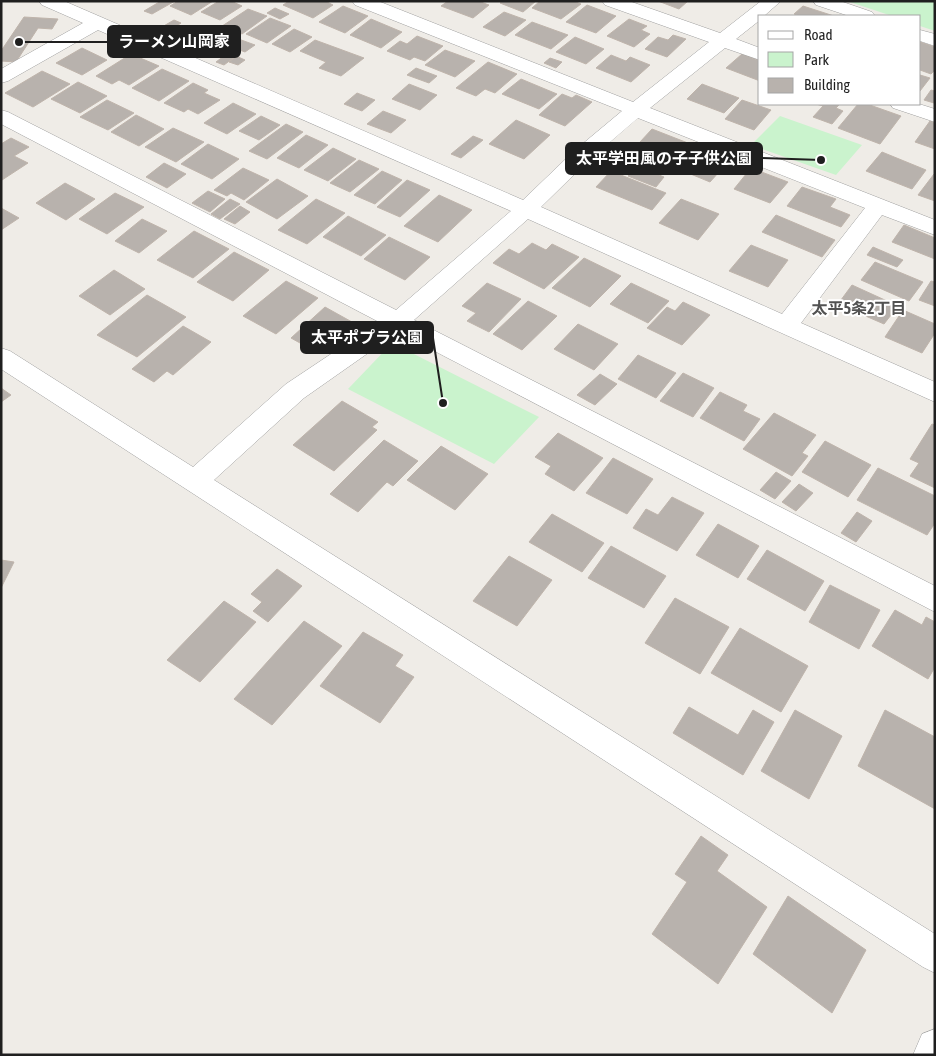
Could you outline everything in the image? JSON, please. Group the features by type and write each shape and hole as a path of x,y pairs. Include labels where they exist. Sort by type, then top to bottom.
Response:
{"street":[{"path":"48,1 526,209 935,393"},
{"path":"361,1 935,228"},
{"path":"611,1 758,53"},
{"path":"195,481 295,391 398,321 526,209 581,156 635,110 772,1"},
{"path":"822,1 863,15"},
{"path":"1,77 98,22"},
{"path":"921,35 935,40"},
{"path":"903,105 935,116"},
{"path":"1,116 935,600"},
{"path":"786,326 878,206"},
{"path":"1,357 935,955"},
{"path":"931,1055 935,1047"}],"green space":[{"path":"847,1 935,1 935,31 921,26 921,15 889,15"},
{"path":"780,116 862,145 836,175 751,145"},
{"path":"392,343 539,417 494,464 348,389"}],"building":[{"path":"161,1 175,1 152,14 144,11"},
{"path":"178,1 213,1 191,15 170,6"},
{"path":"219,1 231,1 242,6 220,20 201,12"},
{"path":"289,1 325,1 333,5 313,18 283,5"},
{"path":"448,1 478,1 489,5 473,18 441,6"},
{"path":"503,1 536,1 523,12 500,3"},
{"path":"540,1 573,1 581,4 561,19 532,8"},
{"path":"658,1 688,1 679,9"},
{"path":"587,5 616,16 596,33 566,22"},
{"path":"343,6 368,16 345,33 319,22"},
{"path":"803,6 831,15 797,15 794,14"},
{"path":"275,8 289,14 280,19 267,13"},
{"path":"248,9 267,16 242,34 234,30 221,38 210,34"},
{"path":"504,12 526,20 505,36 483,27"},
{"path":"24,17 58,19 52,29 38,28 16,62 1,61 1,51"},
{"path":"270,18 291,26 267,43 246,34"},
{"path":"371,19 402,32 381,48 350,35"},
{"path":"629,19 647,26 641,30 650,34 634,47 607,36"},
{"path":"174,20 181,23 169,31 162,27"},
{"path":"532,22 568,35 551,49 515,35"},
{"path":"294,29 312,37 290,52 272,44"},
{"path":"673,35 686,39 667,57 645,49 658,37 668,40"},
{"path":"417,36 443,46 425,61 414,57 410,60 387,51 400,41 407,44"},
{"path":"233,37 255,45 245,52 237,49 232,53 228,51 220,57 213,55 217,52 213,50"},
{"path":"575,37 604,49 586,64 556,52"},
{"path":"315,40 364,58 341,76 319,68 326,62 300,51"},
{"path":"921,42 935,47 935,70 931,74 921,70"},
{"path":"82,48 107,60 82,75 56,63"},
{"path":"445,50 475,61 455,77 425,65"},
{"path":"228,53 236,56 224,65 216,62"},
{"path":"131,54 159,66 129,85 119,80 112,84 96,76"},
{"path":"742,54 758,60 758,80 726,68"},
{"path":"611,55 626,61 630,57 650,65 631,82 596,68"},
{"path":"236,56 245,60 238,65 229,62"},
{"path":"550,58 562,62 556,68 544,63"},
{"path":"488,62 517,74 495,93 485,89 476,96 456,88"},
{"path":"416,68 437,76 429,83 407,75"},
{"path":"162,69 189,81 159,101 132,88"},
{"path":"42,71 70,84 33,107 5,93"},
{"path":"921,75 930,78 921,90"},
{"path":"521,79 557,94 539,109 502,94"},
{"path":"78,82 107,96 80,113 51,99"},
{"path":"193,83 208,90 204,93 220,100 198,114 188,109 184,112 164,103"},
{"path":"409,84 437,95 420,110 392,99"},
{"path":"702,84 739,98 724,113 687,99"},
{"path":"931,90 935,91 934,103 924,100"},
{"path":"357,93 375,100 362,111 344,104"},
{"path":"562,94 572,98 576,95 592,102 565,126 539,115"},
{"path":"107,100 134,113 108,130 80,117"},
{"path":"742,100 771,110 754,130 725,119"},
{"path":"233,103 256,114 227,134 204,123"},
{"path":"820,105 839,105 836,108 843,111 832,124 813,117 823,106"},
{"path":"857,105 870,105 901,116 880,144 838,128"},
{"path":"383,111 406,120 391,133 367,124"},
{"path":"136,115 164,129 139,146 111,132"},
{"path":"261,116 280,125 259,140 239,131"},
{"path":"516,120 550,135 524,159 489,144"},
{"path":"930,121 935,123 935,149 915,142"},
{"path":"286,124 303,132 267,159 249,151"},
{"path":"173,128 204,142 176,162 145,147"},
{"path":"652,129 693,145 674,166 637,151 645,144 640,142"},
{"path":"306,135 328,145 299,168 277,158"},
{"path":"473,136 483,140 461,158 451,154"},
{"path":"11,138 29,147 14,156 28,163 2,180 1,144"},
{"path":"208,144 239,159 212,179 181,164"},
{"path":"333,148 356,159 328,181 304,170"},
{"path":"700,149 723,157 712,169 719,172 710,182 681,170"},
{"path":"882,152 926,170 912,189 866,171"},
{"path":"359,160 379,169 350,192 330,183"},
{"path":"164,163 186,174 167,188 146,177"},
{"path":"637,166 664,177 656,187 628,176"},
{"path":"243,168 269,180 244,200 231,193 227,196 214,190"},
{"path":"751,168 788,182 770,203 734,189"},
{"path":"382,171 402,180 375,204 354,195"},
{"path":"611,171 666,193 652,210 596,187"},
{"path":"935,174 935,201 918,195"},
{"path":"277,179 308,196 277,219 246,202"},
{"path":"407,180 430,190 400,217 377,207"},
{"path":"65,183 95,199 66,220 36,203"},
{"path":"802,187 836,199 830,207 850,215 841,227 787,206"},
{"path":"208,191 225,199 210,212 192,203"},
{"path":"115,193 144,207 107,234 79,219"},
{"path":"439,195 472,210 438,242 404,226"},
{"path":"230,199 240,204 220,219 211,214"},
{"path":"316,199 345,213 307,244 278,230"},
{"path":"681,199 719,214 698,240 659,223"},
{"path":"240,206 250,212 235,224 224,219"},
{"path":"1,208 19,218 1,230"},
{"path":"776,215 835,240 822,257 762,232"},
{"path":"348,216 386,235 361,256 323,237"},
{"path":"142,219 167,231 139,253 115,241"},
{"path":"904,225 935,238 935,259 892,242"},
{"path":"194,231 229,249 193,278 157,260"},
{"path":"389,237 430,257 405,280 364,259"},
{"path":"532,243 546,250 552,244 579,257 544,289 493,263 509,249 519,254"},
{"path":"751,245 788,260 768,287 729,271"},
{"path":"873,247 903,260 897,267 867,255"},
{"path":"234,252 269,270 233,301 197,282"},
{"path":"584,258 621,276 590,307 552,288"},
{"path":"875,262 923,282 909,301 861,280"},
{"path":"114,270 145,289 110,315 79,296"},
{"path":"286,281 318,298 276,334 243,316"},
{"path":"931,281 935,282 935,306 919,300"},
{"path":"487,283 521,299 489,332 467,321 476,313 462,306"},
{"path":"631,283 669,301 648,323 610,304"},
{"path":"852,285 898,306 884,324 838,304"},
{"path":"147,295 186,317 137,357 97,335"},
{"path":"528,301 557,316 522,350 493,334"},
{"path":"683,302 710,315 682,345 647,328 667,307 675,311"},
{"path":"325,307 352,322 318,353 291,338"},
{"path":"903,310 935,324 935,333 922,353 885,337"},
{"path":"578,324 618,344 594,370 554,349"},
{"path":"183,326 211,342 173,375 167,371 154,382 132,369"},
{"path":"638,355 676,373 656,398 618,379"},
{"path":"683,373 714,388 693,417 660,401"},
{"path":"600,374 617,384 595,405 577,395"},
{"path":"1,388 11,395 1,402"},
{"path":"720,392 747,405 743,411 760,419 744,441 700,418"},
{"path":"342,401 378,422 372,427 377,430 334,471 293,445"},
{"path":"774,413 816,435 802,453 808,456 792,476 743,449"},
{"path":"932,424 935,425 935,488 910,476 919,463 910,459"},
{"path":"558,433 603,458 574,491 545,474 551,466 535,457"},
{"path":"384,440 418,461 393,486 387,482 358,512 330,494"},
{"path":"825,441 871,465 848,497 802,472"},
{"path":"441,446 488,474 455,510 407,480"},
{"path":"613,458 653,479 627,514 586,493"},
{"path":"878,468 935,496 935,523 927,535 857,500"},
{"path":"776,472 791,481 775,499 760,490"},
{"path":"799,484 813,493 796,511 782,502"},
{"path":"672,497 704,513 677,551 633,528 646,509 658,515"},
{"path":"857,512 872,521 856,542 841,533"},
{"path":"552,514 604,543 582,572 529,542"},
{"path":"718,524 759,546 738,578 696,555"},
{"path":"611,546 666,576 644,608 588,578"},
{"path":"767,550 824,581 805,611 747,579"},
{"path":"509,556 552,580 517,626 473,601"},
{"path":"1,560 14,562 1,588"},
{"path":"277,569 302,586 268,622 253,611 262,602 251,594"},
{"path":"830,585 880,610 859,649 809,622"},
{"path":"675,598 729,627 700,674 645,643"},
{"path":"224,601 256,622 200,682 167,660"},
{"path":"895,610 922,625 926,617 935,622 935,667 928,679 872,646"},
{"path":"304,621 342,646 272,725 234,699"},
{"path":"740,628 808,666 781,712 711,673"},
{"path":"363,632 403,655 395,666 414,677 380,723 320,686"},
{"path":"689,707 738,735 753,710 774,722 743,775 673,733"},
{"path":"795,710 842,736 809,799 761,771"},
{"path":"885,710 935,737 935,809 858,766"},
{"path":"701,836 728,855 717,871 767,907 718,984 652,934 687,882 675,874"},
{"path":"788,896 866,950 832,1013 753,954"}],"place":[{"name":"ラーメン山岡家","path":"19,42"},
{"name":"太平学田風の子子供公園","path":"821,160"},
{"name":"太平ポプラ公園","path":"443,403"}],"district":[{"name":"太平5条2丁目","path":"859,308"}]}
